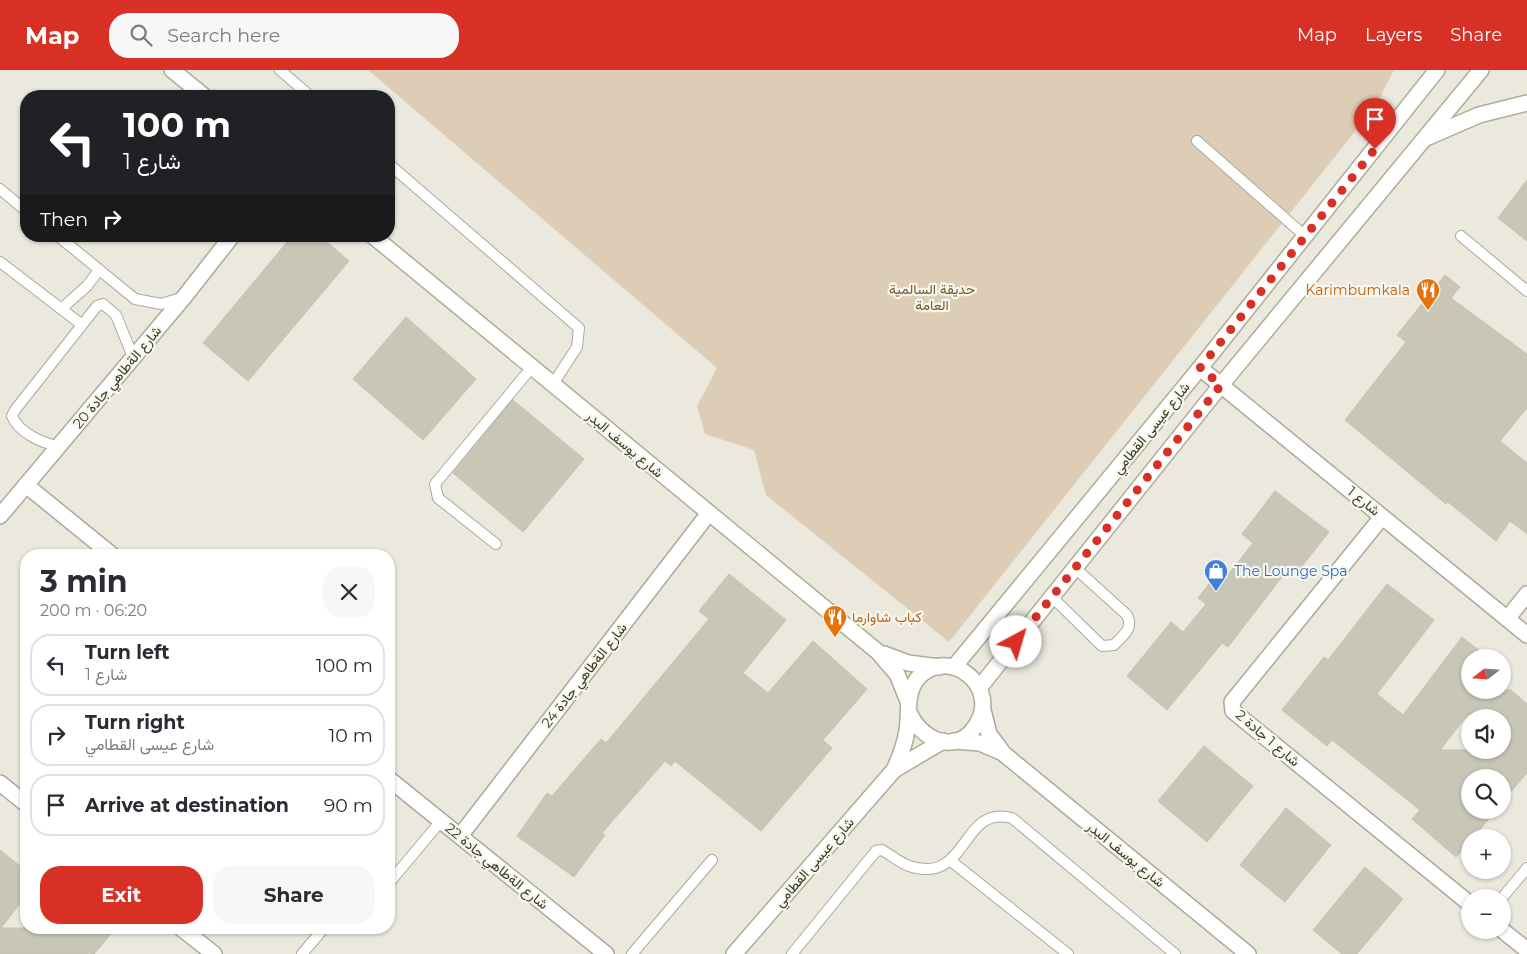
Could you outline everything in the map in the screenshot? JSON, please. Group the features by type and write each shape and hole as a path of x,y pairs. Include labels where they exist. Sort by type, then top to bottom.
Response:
{"street":[{"path":"172,70 197,90"},
{"name":"شارع عيسى القطامي","path":"947,667 1200,368 1438,70"},
{"name":"شارع عيسى القطامي","path":"980,688 1221,385 1481,70"},
{"path":"1424,139 1479,115 1527,103"},
{"name":"شارع الةطاهي جادة 20","path":"0,516 185,296 227,242"},
{"name":"شارع يوسف البدر","path":"380,242 878,652 897,674 909,707"},
{"name":"شارع 1","path":"1200,368 1527,635"},
{"path":"26,485 105,549"},
{"name":"شارع الةطاهي جادة 24","path":"460,836 709,513"},
{"name":"شارع 1 جادة 2","path":"1382,516 1232,702 1232,707 1233,711 1461,897"},
{"path":"1507,619 1527,594"},
{"name":"شارع يوسف البدر","path":"878,652 908,663 947,667"},
{"path":"947,667 974,678 980,688 984,710 973,730 948,741 931,739 921,732 914,723 909,707 912,689 918,678 928,670 947,667"},
{"name":"شارع عيسى القطامي","path":"734,954 894,770 905,742 909,707"},
{"name":"شارع يوسف البدر","path":"984,710 989,734 1004,754 1248,954"},
{"name":"شارع عيسى القطامي","path":"894,770 948,741"},
{"name":"شارع يوسف البدر","path":"948,741 980,744 1004,754"},
{"path":"0,783 20,799"},
{"name":"شارع الةطاهي جادة 22","path":"395,784 606,954"},
{"path":"189,934 214,954"},
{"path":"1511,937 1527,950"}],"lane":[{"path":"280,70 303,90"},
{"path":"1196,141 1305,236"},
{"path":"395,169 579,328 577,347 553,384"},
{"path":"0,189 20,205"},
{"path":"1461,236 1527,291"},
{"path":"65,242 135,299 161,304 185,296"},
{"path":"0,262 81,324"},
{"path":"61,309 87,286 99,270"},
{"path":"58,446 36,439 14,421 12,416 81,324 97,306 103,304 111,309 120,322 134,357"},
{"path":"496,544 438,498 435,484 532,367"},
{"path":"1052,597 1102,646 1114,645 1130,628 1127,615 1075,568"},
{"path":"792,954 876,851 882,850 909,866 931,868 951,861 980,822 1002,815 1012,818 1175,954"},
{"path":"395,875 441,821"},
{"path":"632,954 712,860"},
{"path":"951,861 1068,954"},
{"path":"1510,889 1527,868"},
{"path":"302,954 319,934"}],"green space":[{"name":"حديقة السالمية العامة","path":"368,70 1394,70 1376,105 949,642 766,495 754,450 705,434 697,406 717,368 395,93 395,90 391,90"}],"building":[{"path":"1527,180 1527,241 1498,218"},
{"path":"287,242 327,242 349,261 248,381 203,343"},
{"path":"1445,275 1460,287 1451,298 1527,354 1527,408 1500,441 1527,463 1527,534 1510,521 1496,541 1448,502 1446,504 1345,420 1406,342 1397,335"},
{"path":"406,317 476,379 423,440 353,379"},
{"path":"513,400 584,459 523,532 453,473"},
{"path":"1275,491 1329,532 1295,575 1288,569 1228,647 1222,643 1167,710 1127,676 1171,622 1183,632 1206,604 1198,598 1220,570 1227,576 1253,543 1242,534"},
{"path":"729,574 786,620 743,673 768,693 813,641 867,689 823,740 832,748 761,831 675,761 671,766 665,761 602,833 605,835 574,877 517,836 547,793 552,796 601,739 606,743 709,619 699,611"},
{"path":"1387,584 1434,620 1377,694 1403,715 1462,637 1477,649 1461,649 1461,699 1511,699 1511,690 1527,704 1527,773 1511,792 1511,769 1461,769 1461,819 1489,819 1480,829 1461,829 1461,851 1456,857 1412,819 1420,810 1332,740 1327,746 1282,710 1324,657 1328,660"},
{"path":"1204,746 1253,786 1207,842 1158,801"},
{"path":"1286,808 1331,845 1285,902 1240,865"},
{"path":"0,850 20,866 20,904 1,928 20,928 20,934 111,934 94,954 0,954"},
{"path":"1365,867 1403,899 1357,954 1342,954 1313,930"}],"place":[{"name":"Karimbumkala","path":"1428,311"},
{"name":"The Lounge Spa","path":"1216,592"},
{"name":"كباب شاوارما","path":"835,638"}],"route":[{"path":"1016,642 1221,385 1200,368 1375,149"}]}
